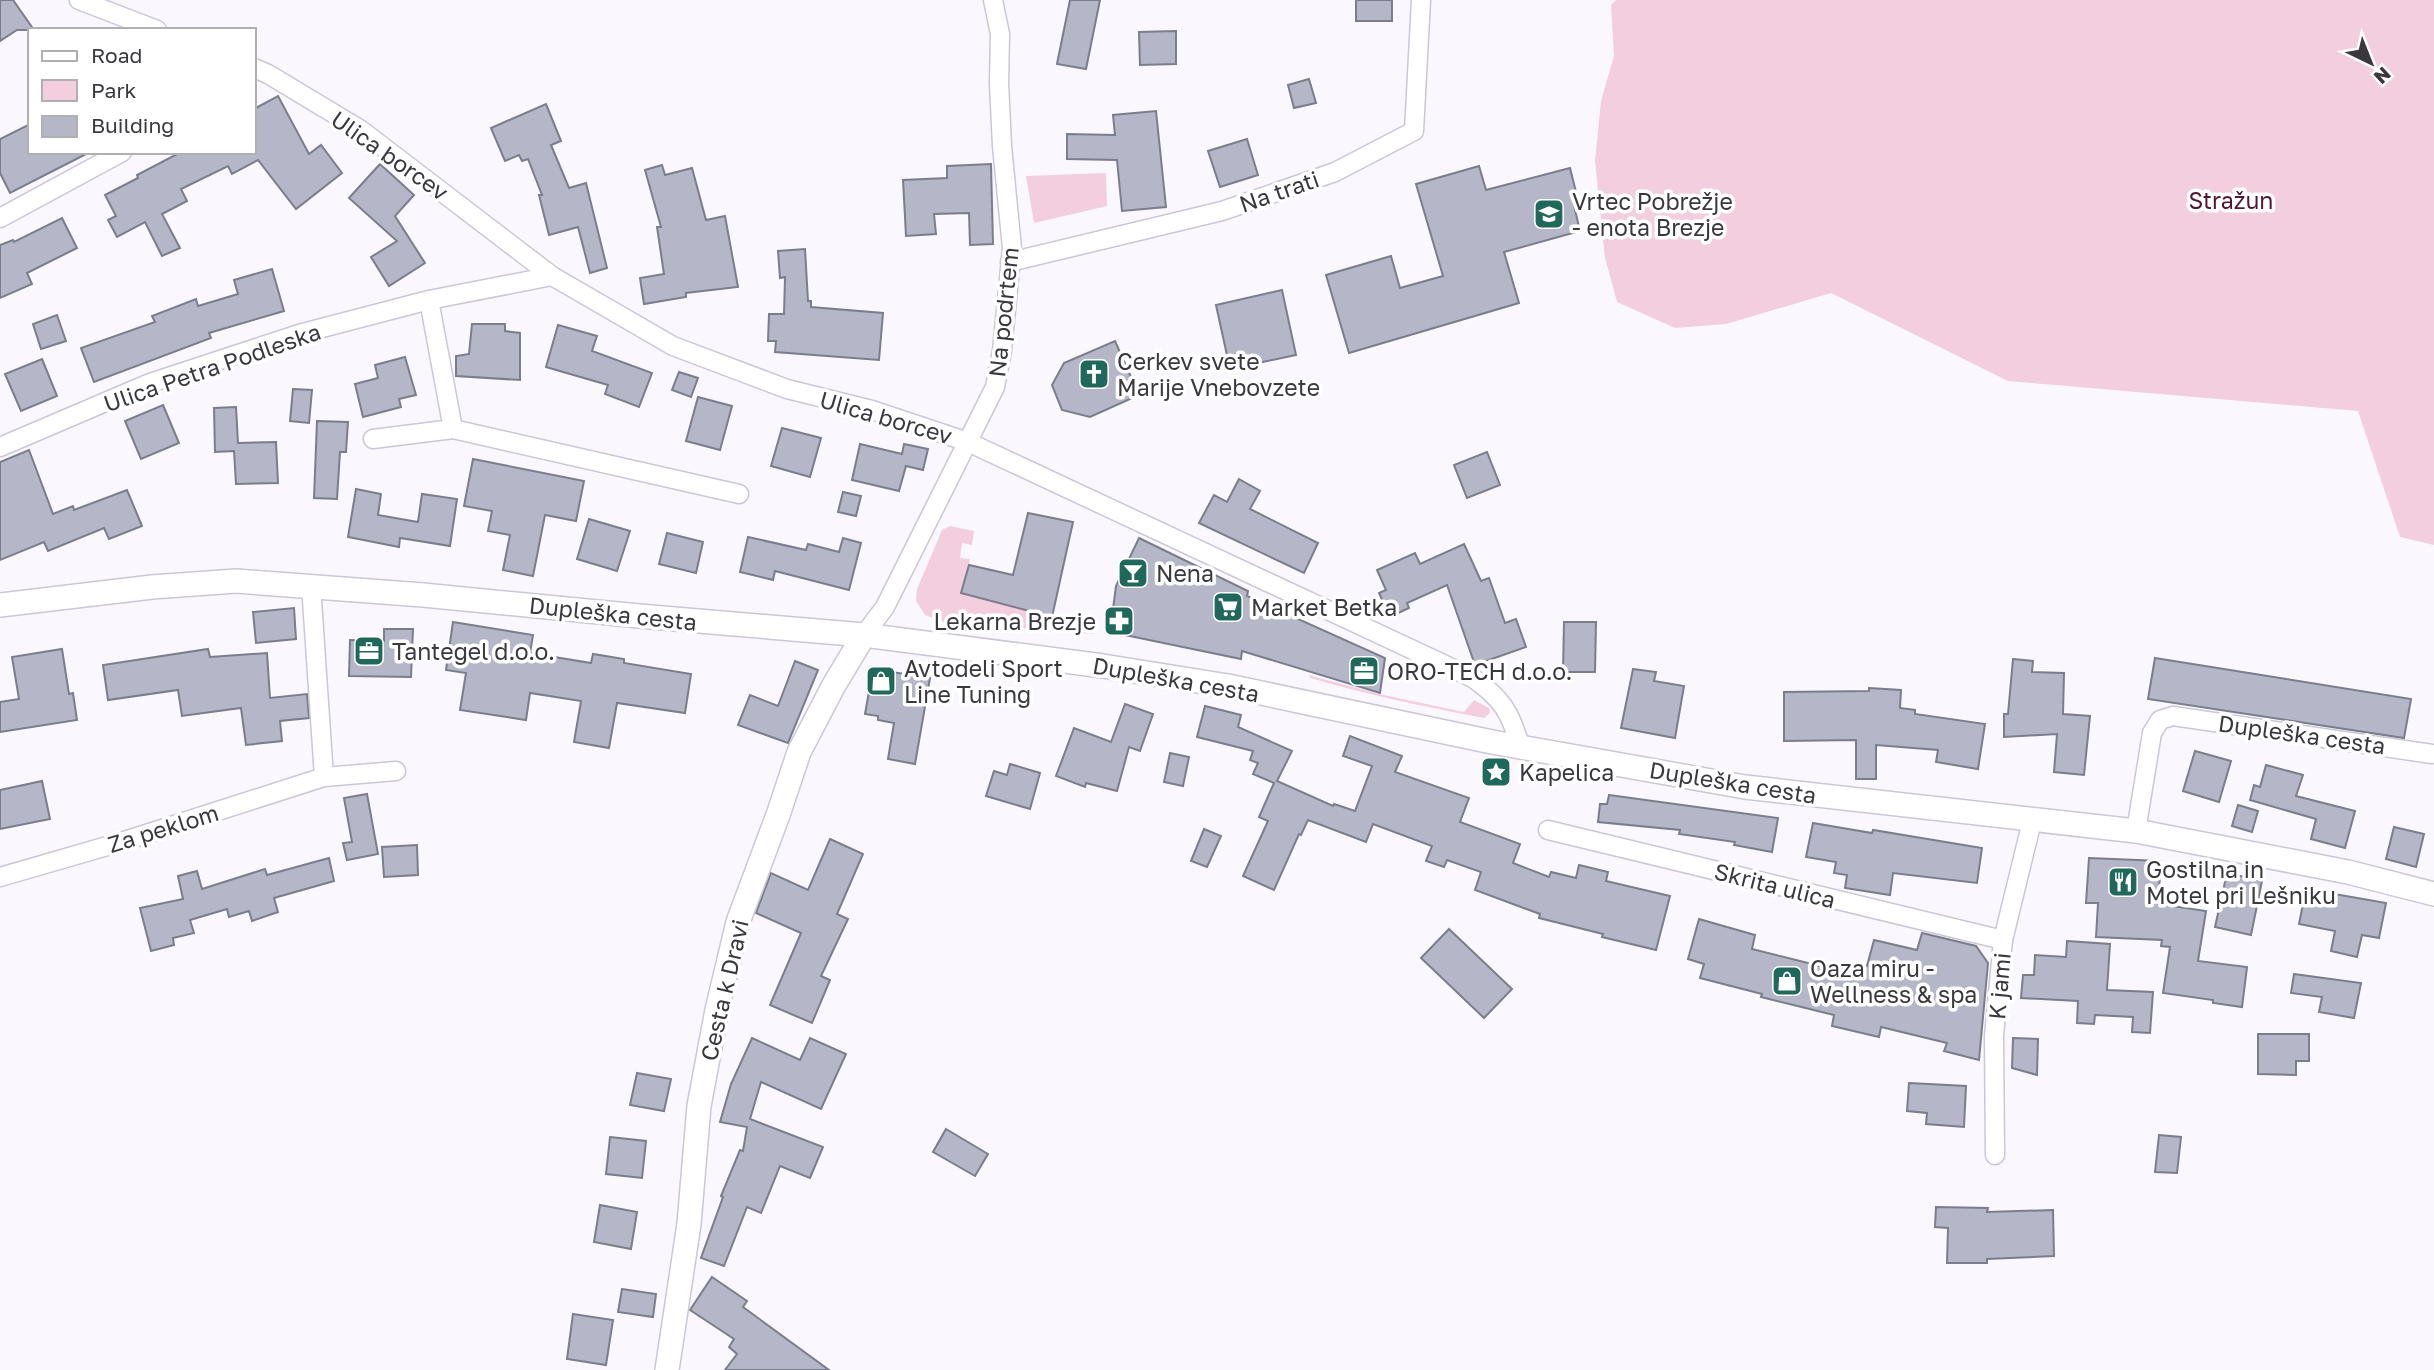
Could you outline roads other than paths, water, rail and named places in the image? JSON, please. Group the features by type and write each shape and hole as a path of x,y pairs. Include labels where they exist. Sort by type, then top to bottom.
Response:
{"street":[{"path":"79,0 153,28"},
{"name":"Na podrtem","path":"864,635 885,607 995,387 1002,351 1012,248 1002,146 1000,34 993,0"},
{"path":"1000,34 1007,0"},
{"name":"Na trati","path":"1010,262 1222,211 1335,172 1414,131 1421,0"},
{"name":"Ulica borcev","path":"259,75 360,131 552,276 673,346 787,389 872,410 968,442 1474,677 1505,706 1520,746"},
{"path":"0,218 118,154"},
{"name":"Ulica Petra Podleska","path":"0,447 150,383 299,334 429,300 552,276"},
{"path":"429,300 453,429"},
{"path":"373,439 453,429 739,494"},
{"name":"Dupleška cesta","path":"0,605 152,587 236,581 311,585 864,635 1103,666 1228,686 1520,746 1745,786 2136,831 2348,872 2434,894"},
{"path":"311,585 324,777"},
{"name":"Cesta k Dravi","path":"667,1370 688,1224 699,1106 717,1010 738,922 799,752 864,635"},
{"name":"Dupleška cesta","path":"2136,831 2152,733 2160,720 2173,716 2432,754"},
{"name":"Za peklom","path":"0,877 121,842 324,777 396,771"},
{"name":"K jami","path":"1995,1154 1994,1036 2003,940 2032,821"},
{"name":"Skrita ulica","path":"1548,830 2003,940"}],"place":[{"name":"Vrtec Pobrežje - enota Brezje","path":"1549,214"},
{"name":"Cerkev svete Marije Vnebovzete","path":"1094,374"},
{"name":"Nena","path":"1133,573"},
{"name":"Market Betka","path":"1228,607"},
{"name":"Lekarna Brezje","path":"1119,621"},
{"name":"Tantegel d.o.o.","path":"369,651"},
{"name":"ORO-TECH d.o.o.","path":"1364,671"},
{"name":"Avtodeli Sport Line Tuning","path":"881,681"},
{"name":"Kapelica","path":"1496,772"},
{"name":"Gostilna in Motel pri Lešniku","path":"2123,882"},
{"name":"Oaza miru - Wellness & spa","path":"1787,981"}],"park label":[{"name":"Stražun","path":"2231,200"}]}
